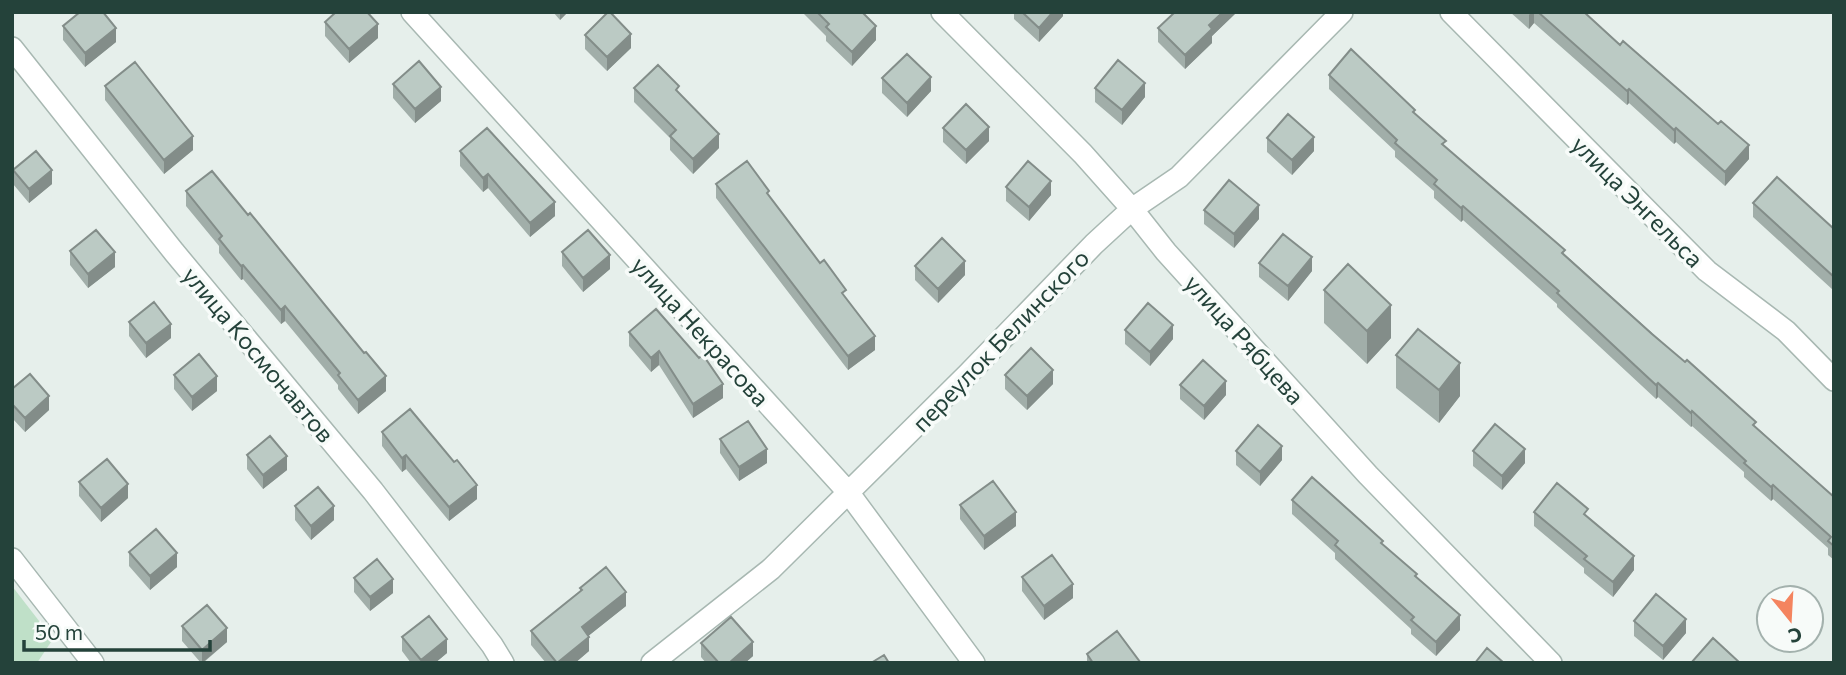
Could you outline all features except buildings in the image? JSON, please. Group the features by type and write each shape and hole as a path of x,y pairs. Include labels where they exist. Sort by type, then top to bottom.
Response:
{"street":[{"name":"улица Некрасова","path":"412,12 848,492 974,663"},
{"name":"улица Рябцева","path":"942,12 1083,154 1166,252 1368,475 1551,663"},
{"name":"переулок Белинского","path":"652,663 771,569 968,374 1094,244 1132,209 1179,177 1342,12"},
{"name":"улица Энгельса","path":"1451,12 1707,271 1786,331 1834,380"},
{"name":"улица Космонавтов","path":"12,48 174,252 373,491 503,663"},
{"path":"12,559 93,663"}],"green space":[{"path":"12,586 53,639 37,663 12,663"}]}
